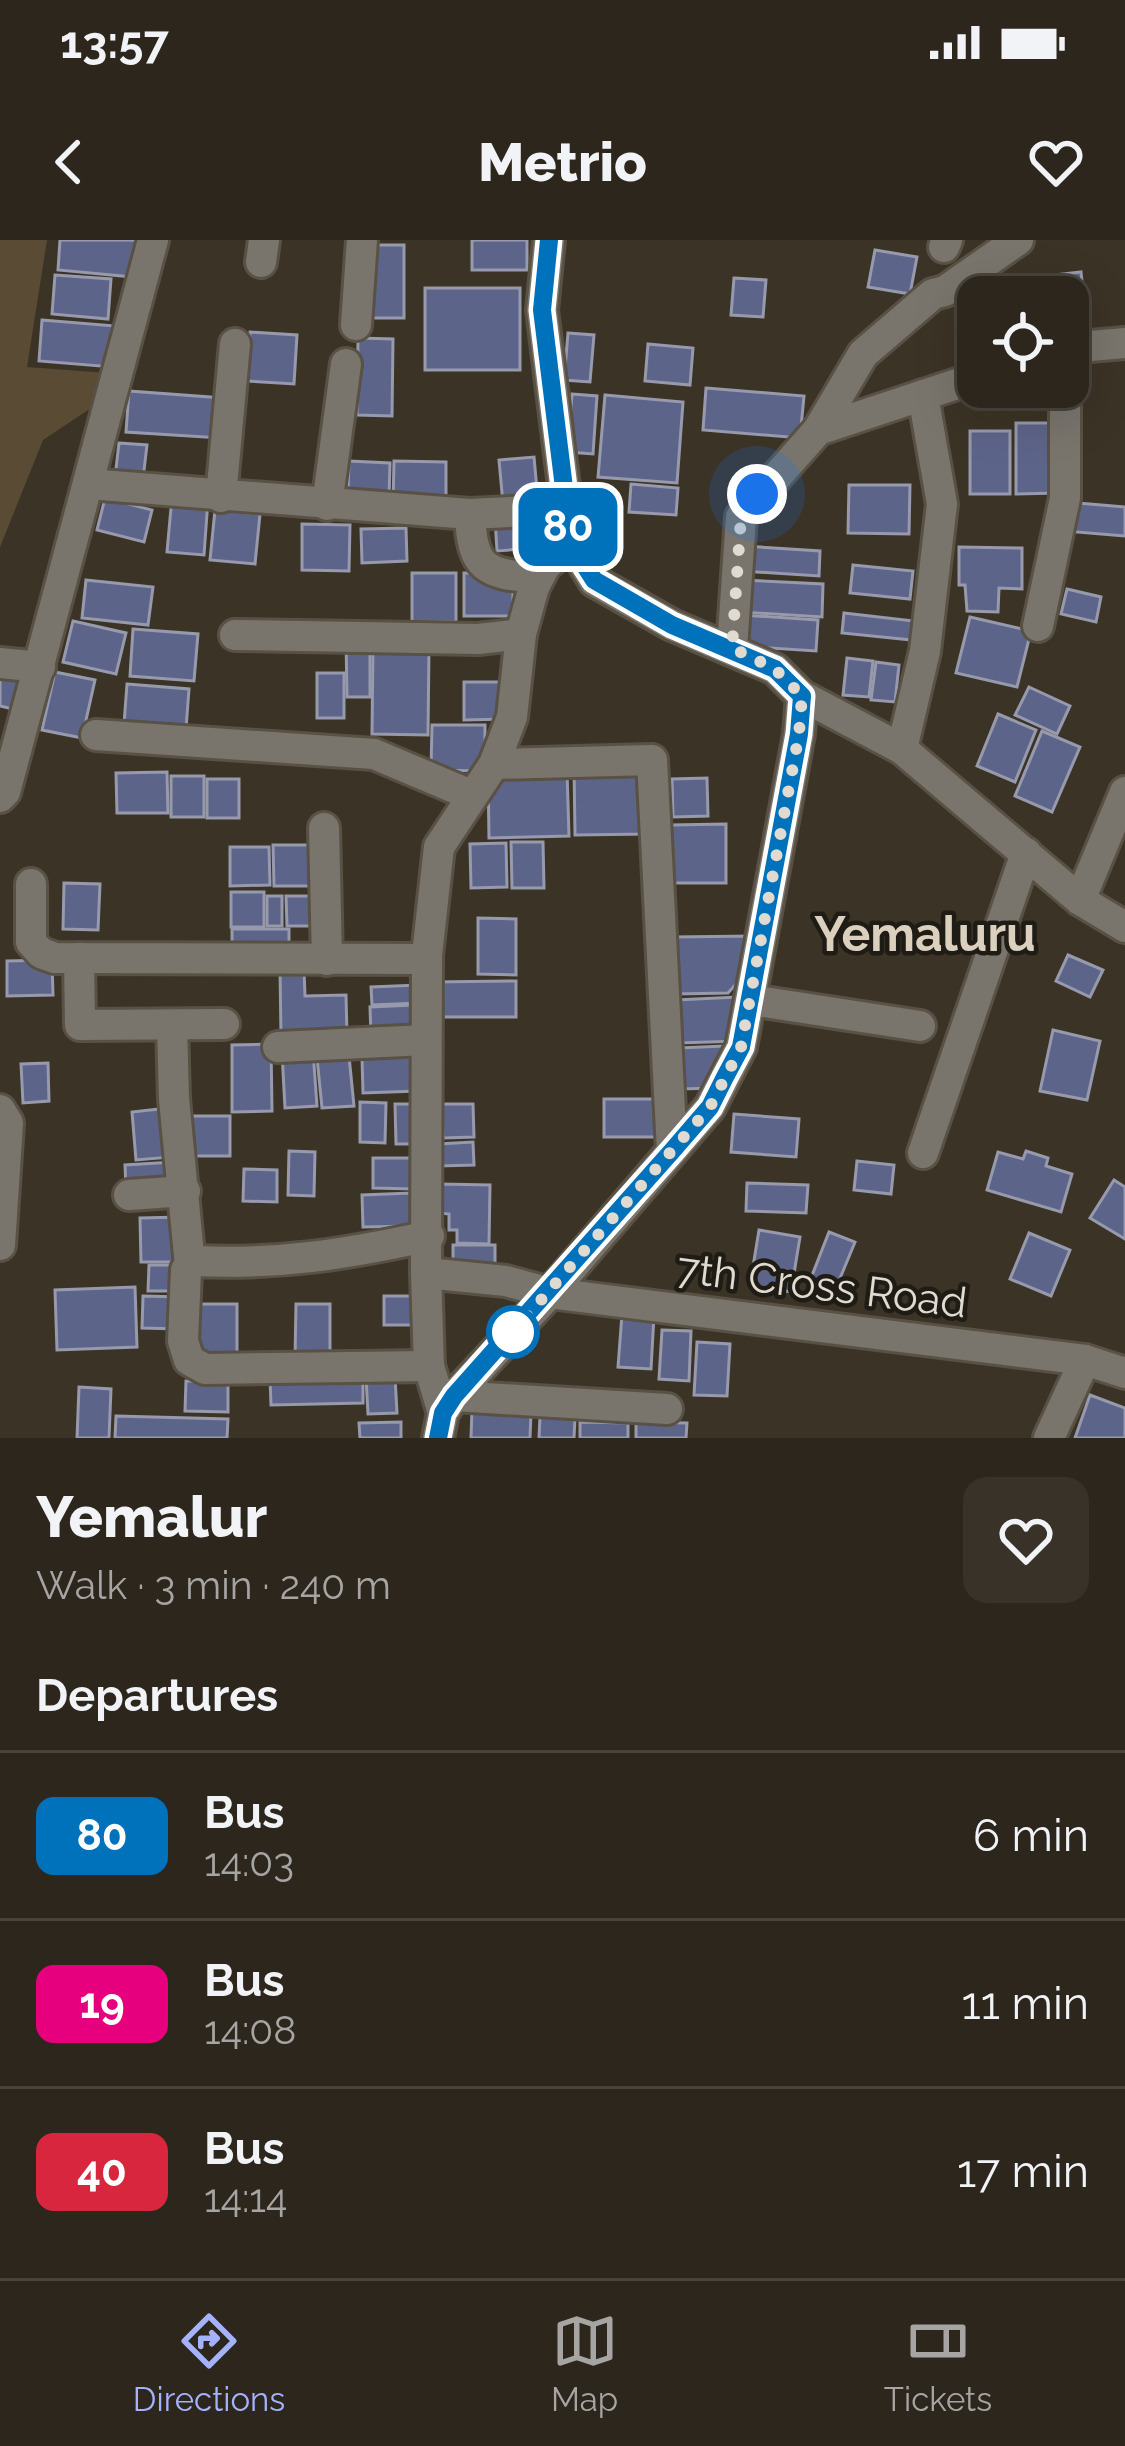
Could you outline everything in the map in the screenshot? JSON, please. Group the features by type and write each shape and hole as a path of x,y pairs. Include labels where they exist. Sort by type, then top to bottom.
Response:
{"street":[{"path":"0,797 40,667 153,240"},
{"path":"356,325 362,240"},
{"path":"549,240 542,310 566,509 571,544 594,580 672,625 775,669 802,696 902,749 1080,900 1125,927"},
{"path":"732,648 741,517 818,430 863,354 933,294 945,291 1018,240"},
{"path":"1089,346 1125,343"},
{"path":"221,496 236,344"},
{"path":"327,505 346,364"},
{"path":"818,430 957,384"},
{"path":"902,749 925,651 941,504 923,395"},
{"path":"1038,626 1064,498 1065,408"},
{"path":"88,484 470,514 566,509"},
{"path":"470,514 471,546 478,563 492,571 538,578"},
{"path":"445,1416 429,1366 426,1273 427,959 439,848 494,764 512,717 521,634 538,578 571,544"},
{"path":"235,635 478,638 521,634"},
{"path":"0,663 40,667"},
{"path":"445,1416 710,1107 741,1047 802,696"},
{"path":"96,735 374,754 470,795"},
{"path":"494,764 648,758 654,765 672,1151"},
{"path":"1080,900 1125,792"},
{"path":"324,828 326,960"},
{"path":"923,1153 1026,853"},
{"path":"31,884 31,942 41,953 269,962 427,959"},
{"path":"79,958 80,1025 224,1024"},
{"path":"751,1000 920,1026"},
{"path":"172,1024 190,1266"},
{"path":"278,1047 426,1040"},
{"path":"0,1110 8,1123 0,1245"},
{"path":"129,1195 185,1191"},
{"path":"429,1236 336,1257 195,1261 186,1270 183,1341 190,1360 205,1369 429,1366"},
{"name":"7th Cross Road","path":"426,1273 1084,1360 1125,1373"},
{"path":"1049,1438 1084,1360"},
{"path":"445,1416 667,1409"}],"shaded area":[{"path":"0,240 47,240 27,367 107,373 100,402 43,440 0,547"}],"building":[{"path":"60,240 136,240 133,277 58,270"},
{"path":"472,240 527,240 527,270 472,270"},
{"path":"367,245 404,245 404,318 367,318"},
{"path":"875,250 917,257 910,294 868,287"},
{"path":"55,275 111,279 108,319 52,314"},
{"path":"734,278 766,280 763,317 731,315"},
{"path":"425,288 520,288 520,370 425,370"},
{"path":"42,320 116,326 112,367 39,361"},
{"path":"250,332 297,335 294,384 247,381"},
{"path":"568,333 594,335 590,382 564,380"},
{"path":"358,338 393,339 392,416 357,415"},
{"path":"648,344 693,348 690,385 645,381"},
{"path":"706,388 804,396 800,438 703,430"},
{"path":"129,391 223,398 220,438 126,432"},
{"path":"572,394 597,396 593,454 568,452"},
{"path":"605,395 683,402 677,483 598,477"},
{"path":"1016,423 1058,423 1058,493 1016,494"},
{"path":"970,431 1010,431 1010,494 970,494"},
{"path":"119,443 147,445 143,479 115,477"},
{"path":"534,457 538,501 503,504 499,460"},
{"path":"349,461 390,463 389,498 348,492"},
{"path":"394,461 446,462 446,504 393,503"},
{"path":"631,484 678,488 676,515 629,512"},
{"path":"849,485 910,485 909,534 848,533"},
{"path":"172,497 208,500 204,555 167,552"},
{"path":"105,498 152,510 144,542 97,530"},
{"path":"1066,502 1125,507 1125,536 1064,531"},
{"path":"215,510 260,514 255,564 210,560"},
{"path":"543,515 546,547 497,551 495,519"},
{"path":"302,524 350,525 349,571 302,570"},
{"path":"406,528 407,561 362,563 361,529"},
{"path":"745,546 820,551 819,576 743,571"},
{"path":"959,547 1022,548 1022,589 999,588 998,612 967,611 965,585 959,585"},
{"path":"853,565 913,571 910,599 850,593"},
{"path":"412,573 456,573 456,622 412,622"},
{"path":"464,573 513,573 513,616 464,616"},
{"path":"86,580 153,587 148,625 82,618"},
{"path":"743,580 823,584 822,617 741,612"},
{"path":"1067,589 1101,597 1096,622 1061,614"},
{"path":"844,613 914,621 912,640 842,633"},
{"path":"741,615 818,620 816,651 739,646"},
{"path":"970,617 1031,631 1017,687 956,673"},
{"path":"73,621 126,633 116,674 63,662"},
{"path":"133,629 198,634 194,681 130,676"},
{"path":"346,639 370,639 370,697 347,697"},
{"path":"373,646 429,647 428,735 372,734"},
{"path":"847,658 873,661 869,697 843,695"},
{"path":"876,662 899,665 895,702 871,700"},
{"path":"0,669 30,675 21,711 0,706"},
{"path":"55,672 95,680 82,738 42,730"},
{"path":"317,673 344,673 344,718 317,718"},
{"path":"464,682 505,682 506,719 464,720"},
{"path":"127,684 189,689 186,729 124,724"},
{"path":"1029,687 1070,706 1057,734 1015,715"},
{"path":"998,714 1036,730 1015,782 977,766"},
{"path":"432,725 485,725 485,771 431,770"},
{"path":"1042,731 1080,747 1052,812 1015,796"},
{"path":"647,765 649,834 575,835 574,767"},
{"path":"567,770 569,836 489,838 488,772"},
{"path":"167,772 168,813 117,813 116,773"},
{"path":"171,776 204,776 204,817 171,817"},
{"path":"707,778 708,816 673,817 672,779"},
{"path":"207,779 239,779 239,818 207,818"},
{"path":"726,824 726,883 671,883 671,825"},
{"path":"511,842 543,842 544,888 512,888"},
{"path":"506,843 507,887 471,888 470,844"},
{"path":"273,845 312,845 312,886 274,886"},
{"path":"230,847 269,847 270,885 230,886"},
{"path":"64,883 100,884 98,930 63,929"},
{"path":"231,892 264,892 264,927 231,927"},
{"path":"267,896 282,896 282,926 267,926"},
{"path":"286,896 312,896 313,926 287,926"},
{"path":"478,918 516,919 516,975 478,974"},
{"path":"232,929 289,929 289,955 232,955"},
{"path":"753,936 753,965 728,993 674,994 673,937"},
{"path":"1068,955 1103,970 1090,997 1056,981"},
{"path":"52,960 53,995 7,996 7,961"},
{"path":"304,969 305,996 346,995 347,1035 281,1037 280,970"},
{"path":"516,981 516,1017 433,1017 433,982"},
{"path":"419,985 420,1003 372,1005 371,987"},
{"path":"738,997 740,1041 678,1043 676,1000"},
{"path":"414,1005 416,1036 371,1038 370,1007"},
{"path":"1053,1030 1100,1041 1087,1100 1040,1091"},
{"path":"271,1044 272,1111 232,1112 232,1045"},
{"path":"724,1046 725,1073 717,1088 680,1089 679,1048"},
{"path":"313,1051 317,1106 285,1108 282,1053"},
{"path":"349,1056 354,1106 322,1108 317,1058"},
{"path":"416,1056 417,1091 363,1093 362,1058"},
{"path":"48,1063 49,1101 23,1103 21,1064"},
{"path":"604,1099 658,1099 657,1137 604,1137"},
{"path":"360,1102 386,1103 385,1143 360,1142"},
{"path":"395,1104 412,1104 413,1144 396,1144"},
{"path":"442,1104 473,1104 474,1137 443,1138"},
{"path":"168,1108 172,1157 136,1160 132,1112"},
{"path":"734,1114 799,1119 796,1157 731,1152"},
{"path":"189,1116 230,1116 230,1156 189,1156"},
{"path":"473,1142 474,1165 439,1166 438,1144"},
{"path":"289,1151 315,1152 314,1196 288,1195"},
{"path":"1026,1151 1048,1158 1046,1166 1072,1174 1061,1212 987,1190 998,1152 1023,1159"},
{"path":"373,1158 413,1158 413,1189 373,1188"},
{"path":"857,1161 894,1165 891,1194 854,1190"},
{"path":"173,1162 175,1188 126,1190 125,1165"},
{"path":"244,1169 277,1170 277,1202 243,1201"},
{"path":"1114,1180 1125,1187 1125,1239 1090,1218"},
{"path":"747,1183 808,1185 806,1213 746,1211"},
{"path":"440,1184 490,1185 489,1244 457,1243 457,1230 449,1230 449,1214 439,1213"},
{"path":"411,1193 412,1226 363,1227 362,1195"},
{"path":"182,1217 182,1262 141,1262 140,1218"},
{"path":"759,1230 800,1237 791,1292 750,1285"},
{"path":"829,1232 855,1242 836,1288 811,1278"},
{"path":"1029,1233 1070,1250 1051,1296 1010,1279"},
{"path":"453,1245 495,1245 495,1275 453,1275"},
{"path":"149,1265 179,1265 179,1291 148,1291"},
{"path":"135,1287 137,1347 57,1350 55,1290"},
{"path":"143,1296 180,1297 179,1329 142,1328"},
{"path":"384,1296 415,1296 415,1325 384,1325"},
{"path":"198,1304 237,1304 237,1357 198,1358"},
{"path":"296,1304 330,1304 330,1359 295,1359"},
{"path":"622,1314 654,1316 651,1369 618,1367"},
{"path":"662,1330 691,1331 689,1381 659,1379"},
{"path":"697,1342 730,1344 727,1396 694,1395"},
{"path":"363,1375 363,1403 271,1405 270,1378"},
{"path":"395,1376 397,1413 368,1414 366,1377"},
{"path":"186,1381 228,1381 228,1412 185,1411"},
{"path":"79,1387 111,1389 109,1438 77,1438"},
{"path":"1090,1395 1125,1408 1125,1438 1075,1438"},
{"path":"472,1409 531,1412 530,1438 471,1438"},
{"path":"116,1416 228,1419 227,1438 115,1438"},
{"path":"540,1416 575,1418 574,1438 539,1438"},
{"path":"401,1422 401,1438 360,1438 359,1423"},
{"path":"580,1422 628,1423 628,1438 580,1438"},
{"path":"636,1422 687,1423 686,1438 636,1438"}],"bus line":[{"name":"80","path":"438,1438 443,1413 454,1396 710,1107 741,1047 799,734 802,696 775,669 672,625 594,580 571,544 542,310 549,240"}],"district":[{"name":"Yemaluru","path":"925,934"}],"route":[{"path":"513,1332 710,1107 741,1047 802,696 775,669 732,648 741,517 757,494"}]}
